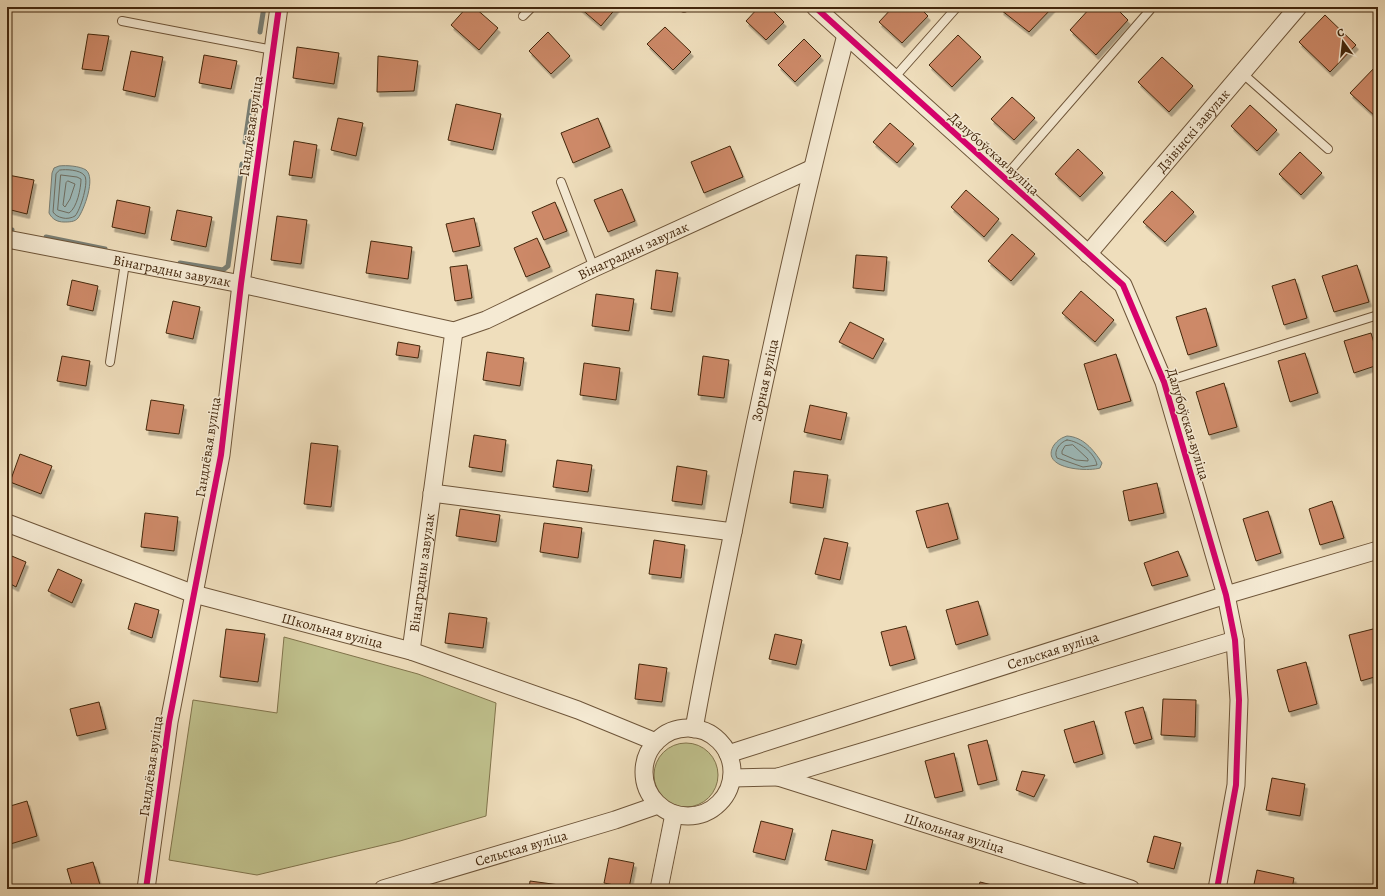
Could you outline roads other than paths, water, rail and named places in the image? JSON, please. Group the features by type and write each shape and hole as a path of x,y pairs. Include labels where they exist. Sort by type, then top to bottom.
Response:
{"street":[{"name":"Гандлёвая вуліца","path":"146,889 169,722 221,456 241,284 279,7"},
{"name":"Далубоўская вуліца","path":"815,7 1123,285 1164,382 1226,595 1235,640 1239,700 1236,785 1217,889"},
{"name":"Дзівінскі завулак","path":"1088,254 1298,7"},
{"name":"Зорная вуліца","path":"694,729 708,648 811,169 846,35"},
{"name":"Вінаградны завулак","path":"7,239 125,263 241,284 454,331 486,320 594,268 811,169"},
{"name":"Вінаградны завулак","path":"411,652 454,331"},
{"name":"Вінаградны завулак","path":"432,493 733,532"},
{"name":"Школьная вуліца","path":"7,523 194,594 411,652 578,710 656,742"},
{"name":"Сельская вуліца","path":"728,754 1226,595 1378,550"},
{"path":"732,778 778,777 1235,640"},
{"path":"680,729 694,729 708,733 720,742 728,754 732,766 732,778 729,790 720,803 706,813 690,816 674,814 658,805 648,791 644,774 647,757 656,742 667,734 680,729"},
{"name":"Школьная вуліца","path":"778,777 1131,889"},
{"name":"Сельская вуліца","path":"383,889 615,820 658,805"},
{"path":"659,889 674,814"}],"lane":[{"path":"523,16 532,7"},
{"path":"894,78 957,7"},
{"path":"1004,178 1150,10"},
{"path":"122,21 273,50"},
{"path":"1242,73 1328,149"},
{"path":"561,182 594,268"},
{"path":"110,362 125,263"},
{"path":"1164,382 1378,315"}],"water":[{"path":"59,166 80,168 86,170 89,174 90,180 86,201 78,218 72,222 57,221 49,213 52,173 54,168"},
{"path":"1067,436 1083,441 1095,453 1102,463 1100,468 1076,469 1059,464 1053,459 1051,453 1054,445 1060,439"}],"waterway":[{"path":"260,32 264,7"},
{"path":"245,142 251,101"},
{"path":"180,263 223,270 228,266 242,164"},
{"path":"7,229 12,230"},
{"path":"46,237 105,249"}]}
